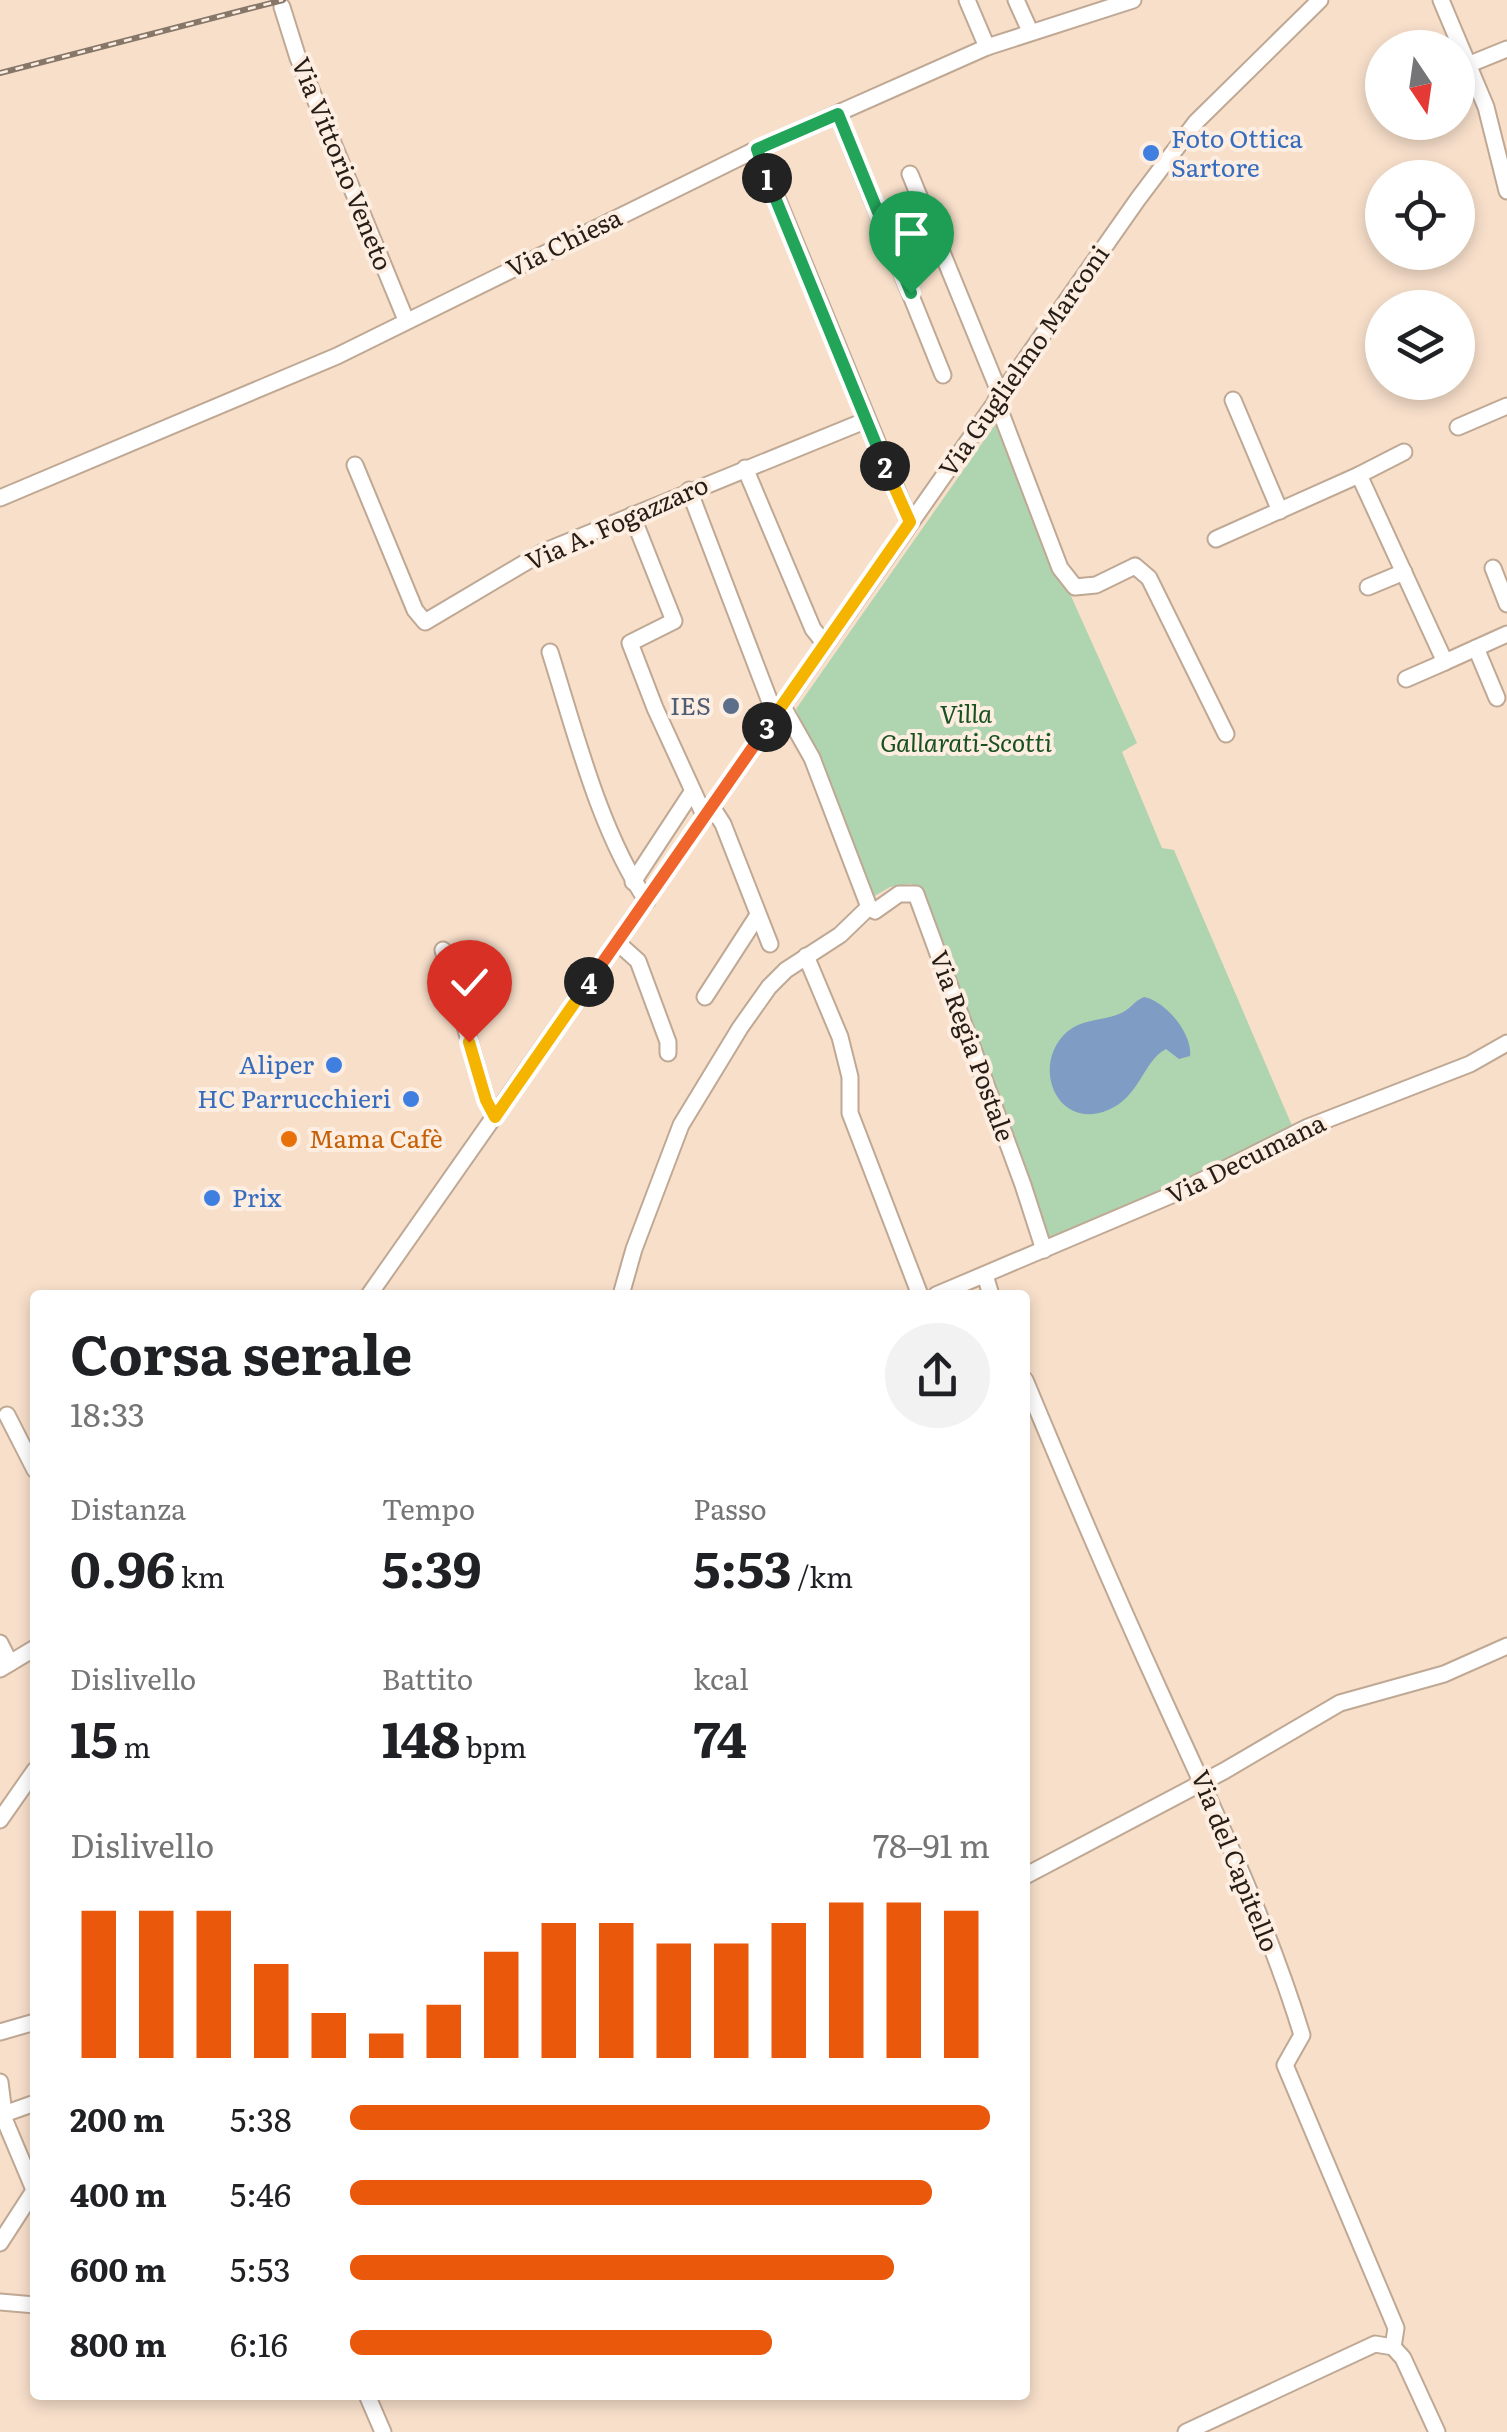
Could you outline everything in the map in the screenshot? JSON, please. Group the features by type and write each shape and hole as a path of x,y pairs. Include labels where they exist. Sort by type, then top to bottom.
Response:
{"street":[{"path":"967,0 988,47"},
{"path":"1016,0 1030,31"},
{"name":"Via Chiesa","path":"0,498 336,356 757,149 988,47 1104,5 1133,0"},
{"name":"Via Guglielmo Marconi","path":"373,1290 998,397 1196,122 1320,0"},
{"path":"1441,0 1455,30"},
{"name":"Via Vittorio Veneto","path":"282,7 298,58 406,320"},
{"path":"1475,62 1507,49"},
{"path":"1475,77 1507,191"},
{"path":"838,114 943,375"},
{"path":"757,149 910,522"},
{"path":"910,174 1060,568 1075,588 1096,585 1135,566 1149,578 1226,734"},
{"path":"1232,400 1280,510"},
{"path":"1458,427 1507,406"},
{"name":"Via A. Fogazzaro","path":"355,464 415,610 425,622 543,552 866,420"},
{"path":"1216,539 1404,452"},
{"path":"745,468 813,629 825,644"},
{"path":"1360,475 1445,662"},
{"path":"689,490 779,710 812,758 869,907"},
{"path":"632,515 674,621 630,643 692,792 723,824 770,944"},
{"path":"1492,568 1507,604"},
{"path":"1368,587 1404,572"},
{"path":"1406,679 1507,634"},
{"path":"1476,648 1497,698"},
{"path":"550,652 607,820 633,882 647,901"},
{"path":"633,882 692,792"},
{"name":"Via Regia Postale","path":"622,1290 681,1125 768,987 840,935 869,907 874,911 899,894 916,894 1044,1250"},
{"path":"705,997 758,914"},
{"path":"618,943 638,961 668,1042 668,1053"},
{"path":"443,950 486,1100 495,1117"},
{"path":"806,956 840,1037 850,1077 850,1113 918,1290"},
{"name":"Via Decumana","path":"948,1290 1181,1191 1308,1127 1470,1064 1507,1043"},
{"path":"986,1275 990,1290"},
{"name":"Via del Capitello","path":"1030,1392 1164,1700 1204,1782 1291,1999 1302,2036 1286,2065 1396,2328 1393,2347"},
{"path":"7,1416 30,1460"},
{"path":"0,1643 5,1666 30,1651"},
{"path":"1030,1873 1204,1782 1340,1703 1444,1674 1507,1646"},
{"path":"0,1820 30,1777"},
{"path":"0,2032 30,2023"},
{"path":"0,2082 1,2114 30,2179"},
{"path":"1,2114 30,2105"},
{"path":"0,2243 30,2198"},
{"path":"0,2302 30,2304"},
{"path":"1186,2432 1375,2344 1393,2347 1403,2358 1437,2432"},
{"path":"369,2400 383,2432"}],"green space":[{"name":"Villa Gallarati-Scotti","path":"999,419 1062,576 1137,743 1122,752 1162,848 1174,850 1293,1128 1050,1239 924,903 911,884 890,887 873,897 796,709"}],"water":[{"path":"1144,997 1161,1005 1176,1020 1187,1038 1190,1056 1179,1059 1166,1049 1119,1104 1090,1114 1075,1112 1054,1091 1050,1076 1056,1045 1074,1027 1119,1014"}],"railway":[{"path":"0,73 283,0"}],"place":[{"name":"Foto Ottica Sartore","path":"1151,153"},
{"name":"IES","path":"731,706"},
{"name":"Aliper","path":"334,1065"},
{"name":"HC Parrucchieri","path":"411,1099"},
{"name":"Mama Cafè","path":"289,1139"},
{"name":"Prix","path":"212,1198"}],"route":[{"path":"469,1042 495,1117 910,522 757,149 838,114 911,293"}]}
